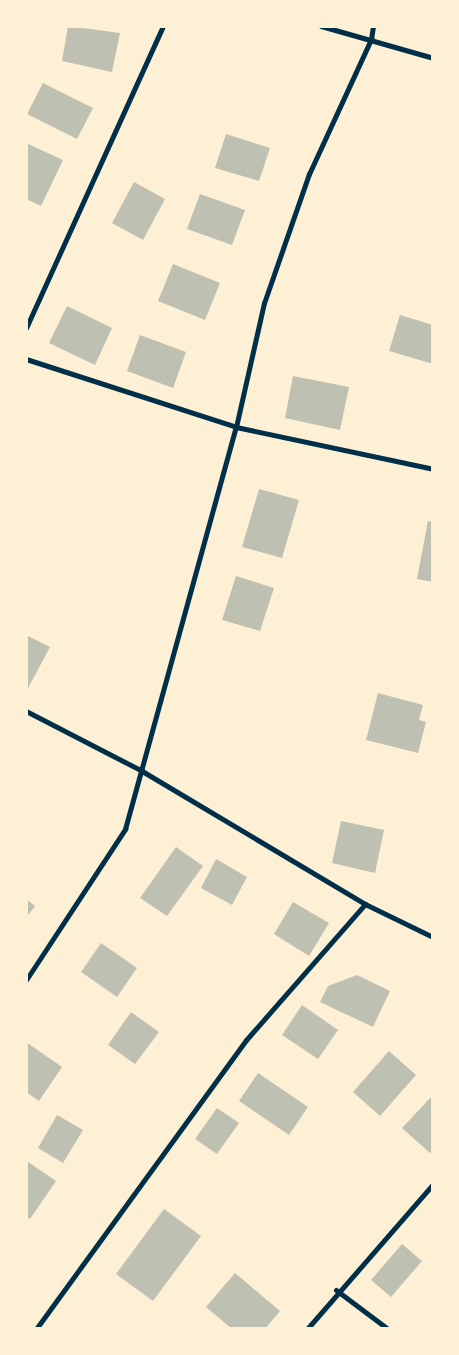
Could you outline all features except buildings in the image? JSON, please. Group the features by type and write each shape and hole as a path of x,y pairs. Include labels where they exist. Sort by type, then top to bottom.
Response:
{"street":[{"path":"26,328 163,26"},
{"path":"321,26 433,58"},
{"path":"26,980 126,829 236,427 264,303 310,174 371,39 373,26"},
{"path":"26,359 236,427 433,468"},
{"path":"26,710 142,771 366,904 433,937"},
{"path":"36,1329 246,1040 366,904"},
{"path":"307,1329 336,1290 433,1184"},
{"path":"336,1290 388,1329"}]}
